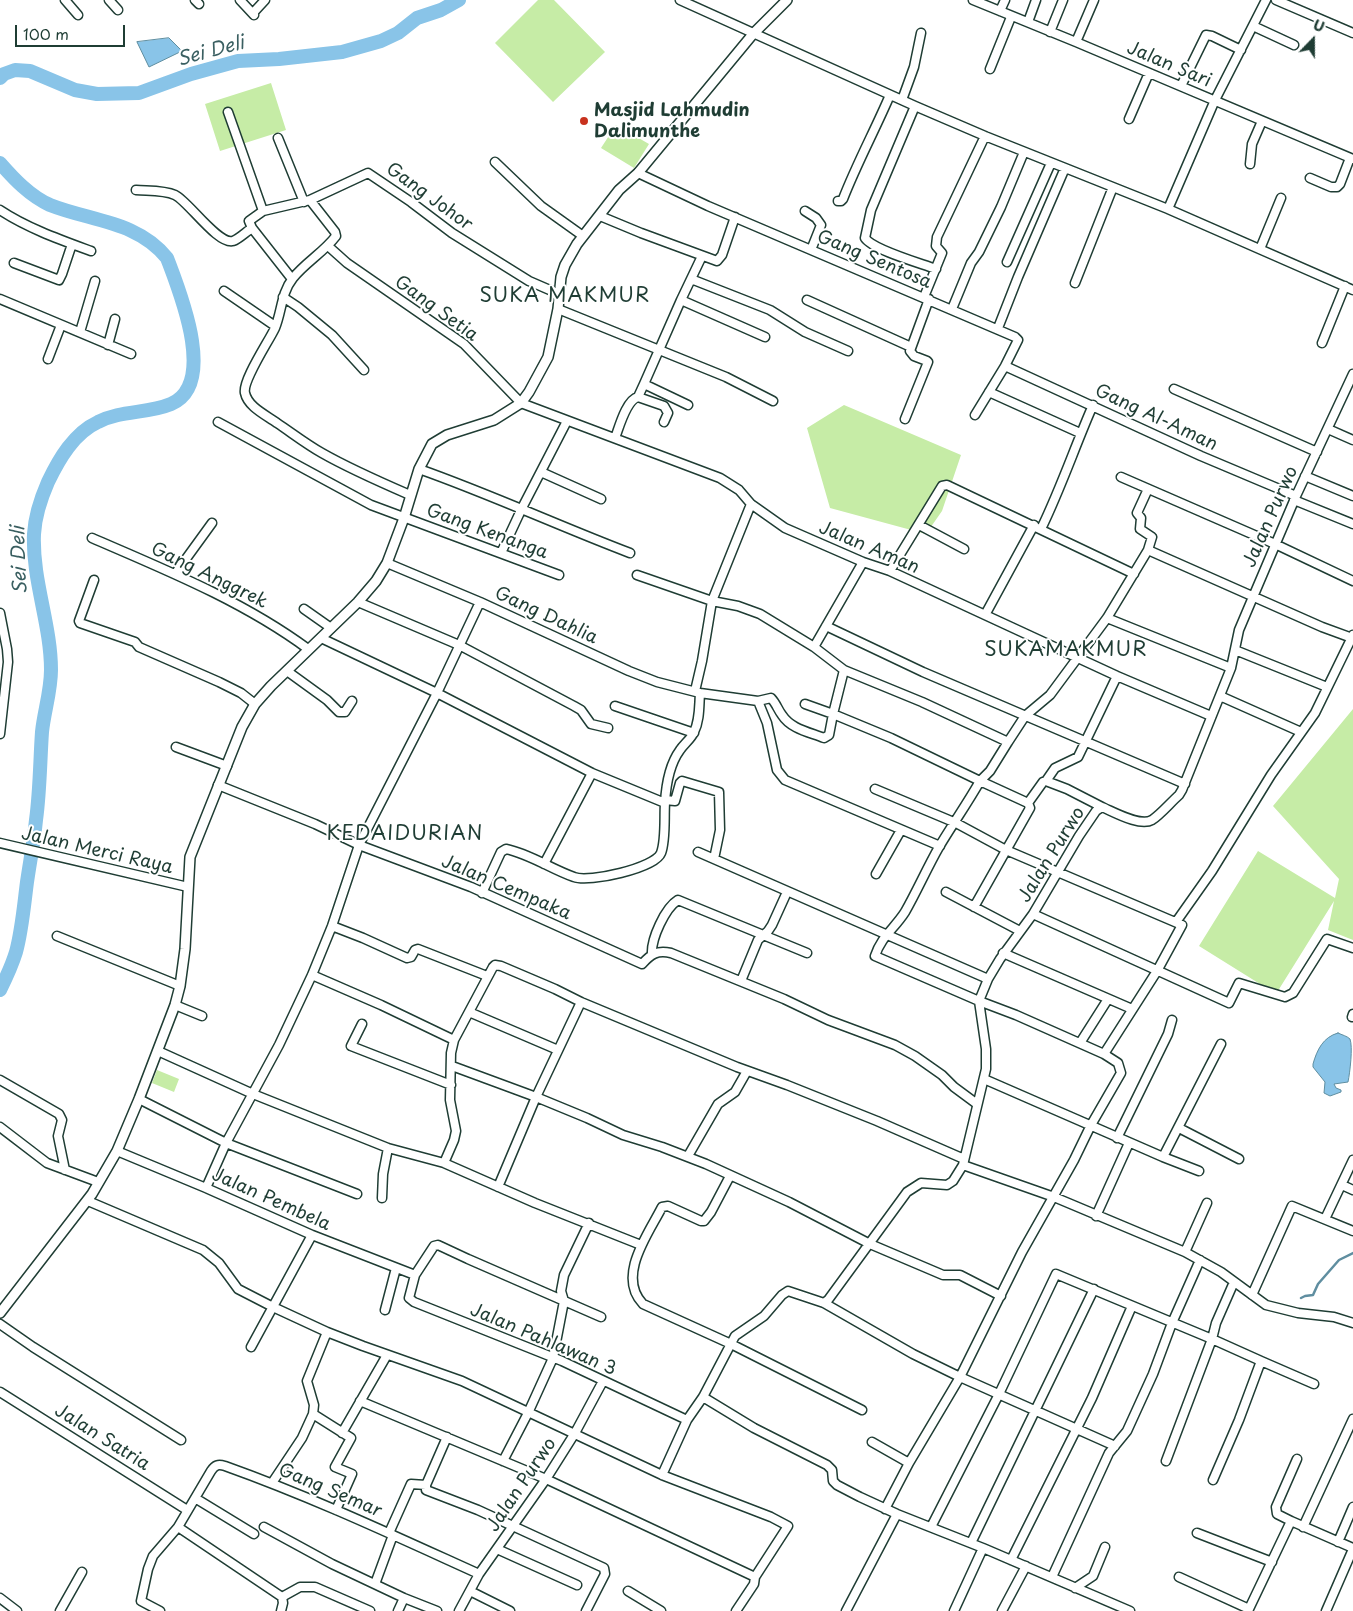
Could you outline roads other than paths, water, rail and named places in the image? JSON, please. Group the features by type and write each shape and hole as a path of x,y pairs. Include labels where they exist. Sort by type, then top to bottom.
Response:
{"main road":[{"path":"0,1313 88,1200 117,1151 139,1099 175,1005 180,986 185,949 190,857 242,727 255,704 358,602 376,581 387,563 404,518 419,469 429,448 437,440 447,435 494,420 521,403 537,379 548,356 558,309 561,277 583,236 619,190 638,172 754,34 787,0"}],"street":[{"path":"65,0 78,15"},
{"path":"109,0 118,10"},
{"path":"240,0 253,14 265,0"},
{"path":"680,0 915,106 1168,210 1353,290"},
{"name":"Jalan Sari","path":"973,0 1352,159"},
{"path":"1000,11 1005,0"},
{"path":"1028,22 1036,0"},
{"path":"1050,32 1063,0"},
{"path":"1076,42 1094,0"},
{"path":"1168,210 1215,100 1266,0"},
{"path":"1276,0 1353,33"},
{"path":"990,69 1011,16"},
{"path":"1253,26 1294,45"},
{"path":"902,100 914,67 921,33"},
{"path":"1181,86 1206,35 1241,50"},
{"path":"1129,119 1149,73"},
{"path":"838,201 841,201 843,198 890,95"},
{"path":"915,106 870,210 865,238 868,242 883,250 936,269"},
{"path":"228,112 263,211"},
{"path":"1250,164 1252,144 1262,121"},
{"path":"904,419 928,361 914,356 910,351 942,253 936,246 937,237 985,136"},
{"path":"278,138 307,201 336,234 328,246 309,261 292,279 283,298 275,326 246,380 244,390 248,400 259,410 319,451 350,468 410,495"},
{"path":"952,309 971,263 1001,207 1024,152"},
{"path":"1310,178 1337,188 1352,159"},
{"path":"495,162 541,206 583,236"},
{"path":"1007,262 1051,163"},
{"path":"998,328 1065,168"},
{"name":"Gang Sentosa","path":"638,172 708,206 1015,336 1018,340 1005,366 975,415"},
{"name":"Gang Johor","path":"136,190 163,192 178,196 207,226 229,241 234,241 263,211 307,201 365,173 370,173 452,233 529,281 559,294"},
{"path":"1075,283 1113,187"},
{"path":"1260,249 1281,198"},
{"path":"0,210 11,217 91,251"},
{"path":"805,212 816,218 821,225 811,250"},
{"path":"600,216 642,234 714,260 719,260 735,217"},
{"path":"251,224 292,279"},
{"path":"14,263 59,280 72,244"},
{"name":"Gang Setia","path":"328,246 355,268 464,344 521,403"},
{"path":"615,438 631,401 638,397 702,256"},
{"path":"691,279 775,312 805,332 848,351"},
{"path":"80,332 95,281"},
{"path":"1322,343 1345,286"},
{"path":"224,291 275,326"},
{"path":"283,298 298,307 332,335 364,370"},
{"path":"0,299 131,354"},
{"path":"681,300 765,337"},
{"path":"807,300 911,347"},
{"path":"558,309 726,377 773,401"},
{"path":"108,345 115,319"},
{"path":"48,359 61,325"},
{"name":"Gang Al-Aman","path":"1005,366 1353,524"},
{"name":"Jalan Purwo","path":"979,1001 988,979 1003,953 1033,914 1078,836 1096,811 1102,807 1136,822 1145,822 1151,820 1179,796 1231,668 1240,630 1253,597 1295,498 1353,374"},
{"path":"644,384 688,405"},
{"path":"1174,389 1317,452"},
{"path":"989,392 1080,433"},
{"path":"638,397 664,406 668,412 664,422"},
{"name":"Jalan Aman","path":"521,403 720,478 738,490 751,504 785,528 863,562 890,571 1117,676 1211,716"},
{"path":"986,614 1068,470 1080,433 1093,405"},
{"path":"501,552 567,421"},
{"name":"Gang Kenanga","path":"218,422 345,492 404,518 501,552 559,575"},
{"path":"1328,429 1353,440"},
{"path":"419,469 522,508 630,553"},
{"path":"541,472 601,499"},
{"path":"1305,476 1353,496"},
{"path":"1121,477 1276,544 1353,581"},
{"path":"890,571 942,486 948,485 1134,574"},
{"path":"885,1509 909,1463 960,1377 1022,1252 1121,1073 1118,1064 1104,1054 875,955 885,935 898,923 940,846 956,823 980,781 990,771 1025,716 1050,695 1107,618 1134,574 1148,550 1152,537 1140,529 1141,518 1137,513 1148,489"},
{"path":"482,893 490,874 504,850 512,851 575,878 594,879 607,877 647,863 657,858 661,853 669,774 679,752 694,733 697,723 697,692 712,601 751,504"},
{"path":"175,574 212,523"},
{"path":"919,525 964,550"},
{"name":"Gang Anggrek","path":"92,538 175,574 250,612 292,637 308,650"},
{"path":"1104,1054 1157,970 1179,924 1270,775 1315,713 1352,636 1322,628 1148,550"},
{"path":"814,648 863,562"},
{"name":"Gang Dahlia","path":"387,563 480,602 629,671 657,682 697,692 758,701 771,698 791,725 824,738 829,735 833,714"},
{"path":"637,575 712,601 738,606 760,614 814,648 844,670 922,702 1008,742"},
{"path":"94,580 79,621 80,623 135,642 138,647 232,688 255,704"},
{"path":"358,602 459,644 581,710 591,724 608,728"},
{"path":"206,1188 226,1143 253,1094 312,975 332,926 359,845 480,602"},
{"path":"304,608 331,628"},
{"path":"0,613 8,662 0,734"},
{"path":"1107,618 1231,668"},
{"path":"826,626 922,672 1087,740 1185,784"},
{"path":"321,638 436,693 592,773 665,801 676,800 682,781 720,792 720,830 714,858"},
{"path":"1235,650 1327,687"},
{"path":"833,714 844,670"},
{"path":"287,671 327,700 339,712 345,712 352,701"},
{"path":"1028,803 1039,785 1046,781 1055,768 1076,759 1117,676"},
{"path":"1220,696 1301,732"},
{"path":"758,701 767,723 777,770 784,780 940,846"},
{"path":"805,704 891,738 1028,803 1030,808 974,906"},
{"path":"615,706 694,733"},
{"path":"176,748 227,766"},
{"path":"544,864 592,773"},
{"path":"1046,781 1067,789 1102,807"},
{"name":"Jalan Cempaka","path":"218,785 315,824 359,845 457,882 642,964 652,954"},
{"path":"875,789 956,823 1006,850 1056,873 1179,924"},
{"path":"876,874 901,830"},
{"name":"Jalan Merci Raya","path":"3,843 188,888"},
{"path":"698,852 988,979"},
{"path":"741,981 758,940 772,926 787,892"},
{"path":"946,892 1020,931"},
{"path":"807,953 678,900 673,903 660,924 653,944 652,954 671,953 741,981 828,1020 895,1046 942,1074 954,1087 977,1104"},
{"path":"1033,914 1229,1003 1239,983 1285,998 1293,993 1327,939 1353,948"},
{"path":"332,926 406,958 411,957 418,948 486,976"},
{"path":"57,936 180,986"},
{"path":"1003,953 1132,1009"},
{"path":"444,1163 456,1131 451,1111 451,1053 454,1040 492,966 501,966 555,988 581,1002 747,1071 843,1108 964,1162 1054,1197 1185,1252 1243,1286 1266,1305 1277,1309 1334,1317 1353,1323"},
{"path":"312,975 454,1040"},
{"path":"1080,1043 1108,999"},
{"path":"824,1303 870,1244 907,1192 921,1183 948,1185 953,1181 964,1162 987,1064 979,1001"},
{"path":"498,1187 536,1097 581,1002"},
{"path":"175,1005 202,1016"},
{"path":"469,1012 558,1050"},
{"path":"1117,1138 1168,1034 1172,1020"},
{"path":"362,1024 351,1046 451,1085"},
{"path":"1163,1157 1221,1044"},
{"path":"158,1051 253,1094 388,1148 444,1163 641,1245"},
{"path":"452,1066 588,1118 623,1136 662,1146 688,1156 789,1202 870,1244 943,1274 960,1274 1001,1296"},
{"path":"688,1156 718,1104 735,1092 747,1071"},
{"path":"984,1079 1117,1138 1199,1171"},
{"path":"0,1080 58,1114 62,1120 58,1136 65,1170"},
{"path":"139,1099 226,1143 357,1194"},
{"path":"0,1127 47,1163 98,1182"},
{"path":"1179,1128 1239,1159"},
{"path":"1096,1216 1129,1143"},
{"path":"382,1198 388,1148"},
{"name":"Jalan Pembela","path":"117,1151 312,1235 415,1275"},
{"path":"1325,1219 1353,1160"},
{"path":"730,1176 706,1219 701,1221 668,1206 664,1206 641,1245 633,1275 634,1289 638,1300 642,1304 732,1344 862,1410"},
{"path":"1342,1185 1353,1190"},
{"path":"88,1200 203,1250 218,1263 238,1289 273,1307 327,1332 462,1381 575,1433 603,1381"},
{"path":"1185,1252 1207,1203"},
{"path":"1252,1295 1292,1206 1353,1231"},
{"path":"503,1461 528,1413 553,1358 564,1301 562,1291 564,1275 589,1223"},
{"path":"251,1347 312,1235"},
{"path":"415,1275 434,1246 438,1244 601,1317"},
{"path":"1052,1577 1109,1453 1127,1431 1153,1374 1172,1323 1200,1260"},
{"path":"385,1310 396,1268"},
{"name":"Jalan Pahlawan 3","path":"415,1275 409,1296 410,1300 553,1358 687,1420"},
{"path":"931,1527 999,1394 1055,1275 1061,1275 1314,1384"},
{"path":"1166,1461 1212,1339 1216,1323 1234,1282"},
{"path":"972,1543 1094,1289"},
{"path":"662,1476 687,1420 703,1397 739,1332 764,1316 782,1295 788,1291 824,1303 907,1351 1076,1430 1115,1446"},
{"path":"1011,1560 1096,1390 1132,1306"},
{"path":"0,1324 33,1347 181,1440"},
{"path":"272,1483 302,1438 313,1414 314,1406 307,1381 327,1332"},
{"path":"342,1432 387,1354"},
{"path":"1213,1480 1239,1420 1261,1361"},
{"name":"Jalan Satria","path":"0,1392 188,1510"},
{"path":"703,1397 754,1428 827,1465 832,1470 834,1481 837,1485 885,1509 972,1543 1128,1611"},
{"path":"360,1401 546,1479 755,1577 754,1584 736,1611"},
{"path":"313,1414 351,1438 335,1467 352,1474 336,1510"},
{"path":"1302,1527 1353,1419"},
{"name":"Jalan Purwo","path":"459,1611 478,1574 546,1479 575,1433 662,1476 771,1517 788,1526 755,1577"},
{"path":"425,1486 447,1437"},
{"path":"872,1442 909,1463"},
{"path":"1296,1459 1276,1507 1278,1514 1302,1527 1353,1548 1326,1611"},
{"name":"Gang Semar","path":"160,1611 141,1601 148,1570 154,1556 178,1527 216,1465 225,1466 272,1483 478,1574"},
{"path":"375,1584 391,1534 411,1484 416,1483 425,1486 428,1491 478,1510 605,1569 605,1574 586,1611"},
{"path":"195,1498 254,1534"},
{"path":"1338,1542 1353,1507"},
{"path":"846,1611 897,1514"},
{"path":"1179,1577 1248,1610 1291,1522"},
{"path":"178,1527 282,1597 281,1611"},
{"path":"264,1527 332,1564 404,1598 437,1611"},
{"path":"1198,1533 1272,1562"},
{"path":"1075,1588 1093,1576 1105,1547"},
{"path":"954,1611 983,1548"},
{"path":"496,1549 577,1585"},
{"path":"1002,1611 1026,1566"},
{"path":"60,1611 82,1572"},
{"path":"282,1597 300,1587 315,1587 370,1611"},
{"path":"628,1591 661,1611"},
{"path":"470,1592 510,1611"},
{"path":"0,1598 17,1611"},
{"path":"398,1611 404,1598"}],"water":[{"path":"169,38 182,51 149,67 137,42"},
{"path":"1338,1033 1350,1039 1350,1072 1348,1082 1334,1084 1341,1092 1330,1096 1324,1093 1325,1082 1313,1067 1313,1064 1321,1045 1328,1038"}],"waterway":[{"name":"Sei Deli","path":"0,78 4,74 15,70 30,71 75,90 97,94 139,93 191,74 238,61 279,59 342,52 381,41 398,33 417,18 441,10 459,0"},
{"name":"Sei Deli","path":"0,163 23,187 50,205 128,229 142,236 155,246 167,258 179,292 186,313 194,357 192,377 185,393 171,404 107,418 89,427 82,433 68,447 57,464 39,507 34,534 34,551 38,585 48,636 51,678 42,732 37,809 21,926 14,957 0,990"},
{"path":"1301,1298 1313,1295 1318,1284 1339,1260 1353,1253"}],"place":[{"name":"Masjid Lahmudin Dalimunthe","path":"584,121"}],"district":[{"name":"SUKA MAKMUR","path":"565,296"},
{"name":"SUKAMAKMUR","path":"1066,650"},
{"name":"KEDAIDURIAN","path":"405,834"}]}
